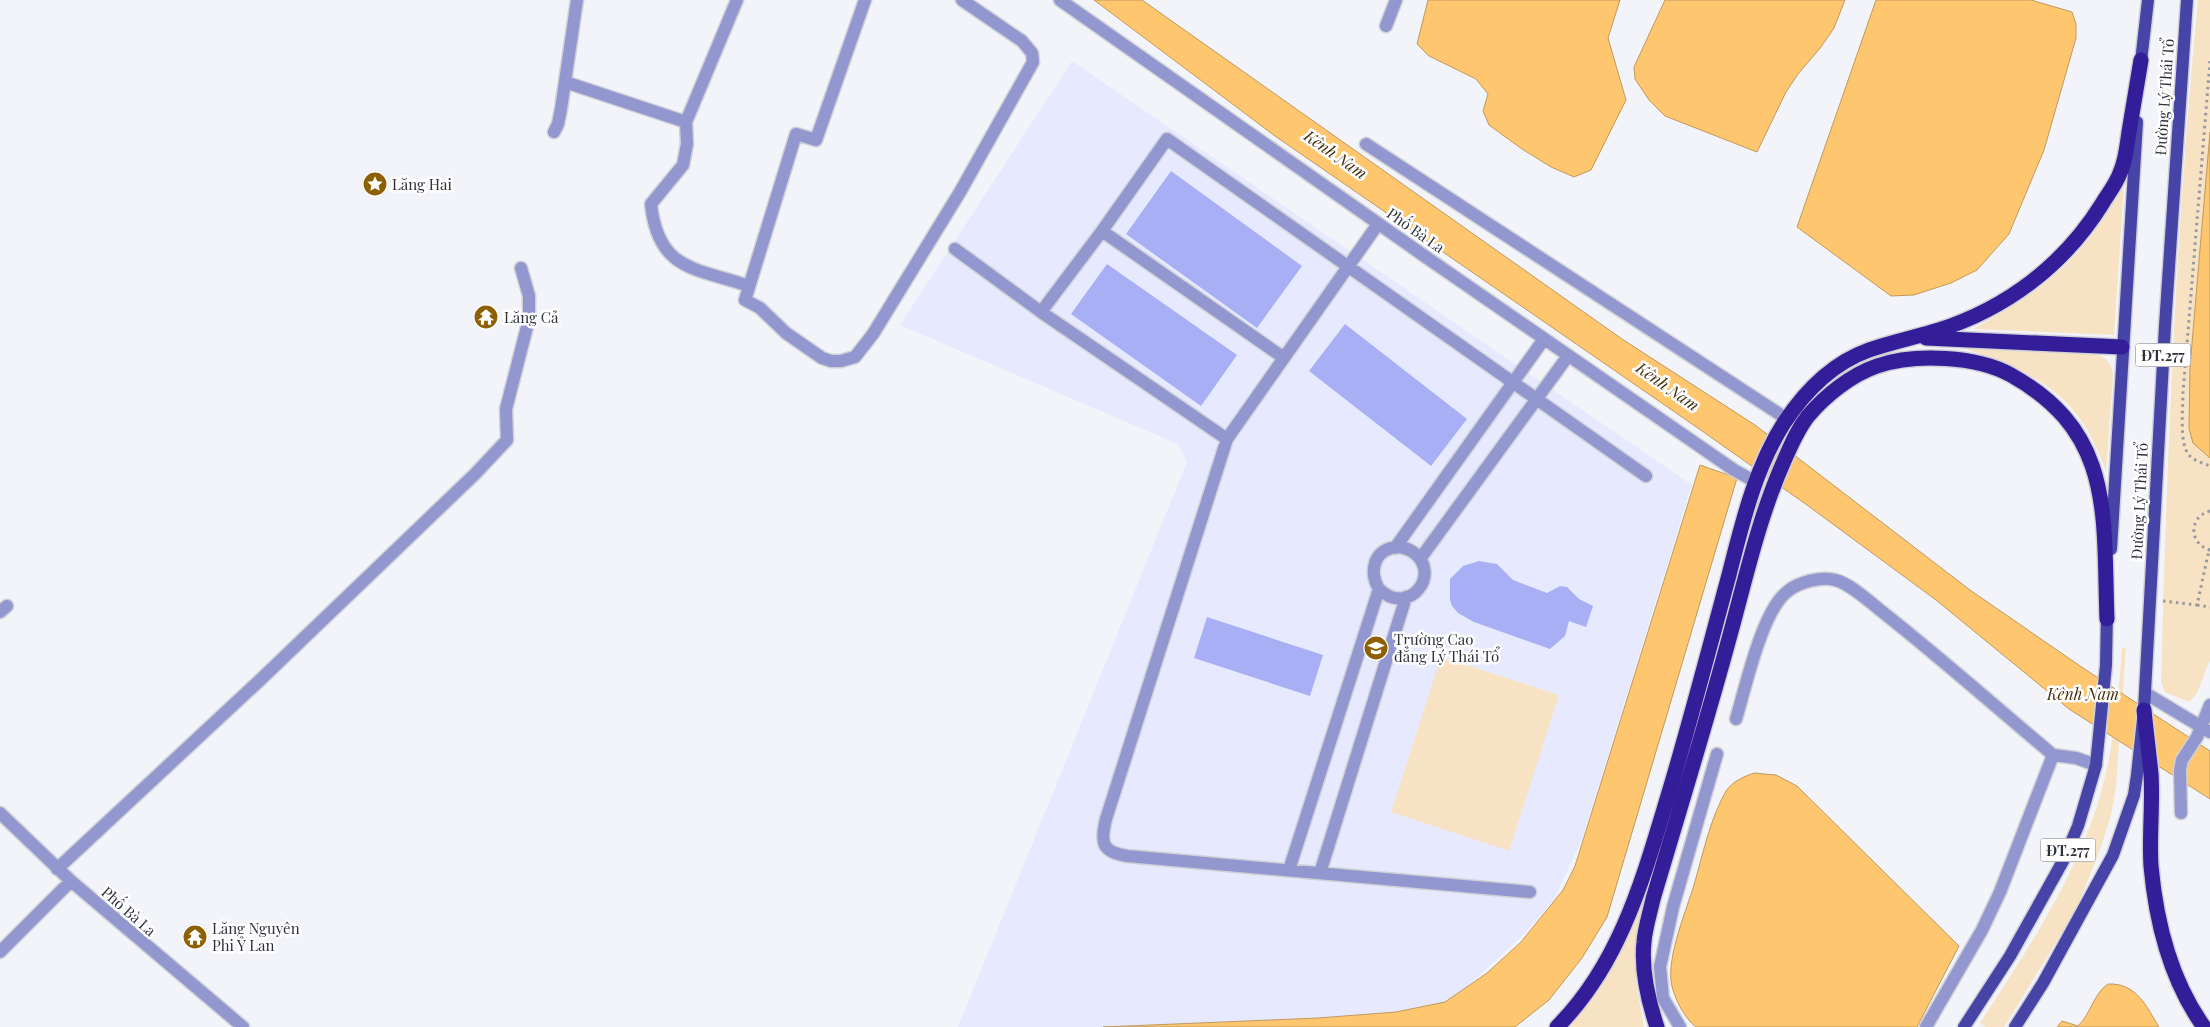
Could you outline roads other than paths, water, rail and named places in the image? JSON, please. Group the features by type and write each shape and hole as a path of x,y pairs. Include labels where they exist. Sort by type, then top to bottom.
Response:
{"highway":[{"path":"1557,1027 1587,994 1599,976 1624,928 1642,883 1756,482 1772,445 1787,419 1822,378 1848,359 1869,350 1914,338 1977,316 2050,269 2092,220 2120,173 2141,60"},
{"path":"1914,338 2122,346"},
{"path":"1657,1027 1650,1006 1646,982 1644,941 1653,899 1767,502 1796,434 1807,417 1823,400 1840,386 1878,366 1902,361 1948,359 1978,363 2002,370 2041,394 2060,410 2073,426 2093,464 2102,500 2107,619"},
{"path":"2144,710 2144,771 2151,859 2159,913 2180,987 2191,1009 2204,1027"}],"main road":[{"name":"Đường Lý Thái Tổ","path":"1964,1027 2010,956 2064,862 2078,826 2096,765 2106,665 2122,346 2141,60 2148,0"},
{"name":"Đường Lý Thái Tổ","path":"2144,710 2164,326 2187,0"},
{"name":"ĐT.277","path":"2015,1027 2044,982 2113,855 2144,771"}],"street":[{"path":"554,132 558,124 577,0"},
{"path":"737,0 686,122 687,144 683,165 651,204 657,234 664,248 674,260 749,286"},
{"path":"865,0 816,140 796,134 745,300 760,308 813,353 831,361 841,361 855,357 860,352 960,192 1033,62 1032,52 1022,41 962,0"},
{"name":"Phố Bà La","path":"1060,0 1568,356 1734,470 1756,482"},
{"path":"1386,26 1396,0"},
{"path":"565,82 686,122"},
{"path":"1041,312 1102,231 1167,139 1646,476"},
{"path":"1366,144 1787,419"},
{"path":"1378,224 1227,439 1106,819 1103,832 1104,843 1113,854 1127,856 1530,892"},
{"path":"1102,231 1284,358"},
{"path":"955,249 1041,312 1227,439"},
{"path":"57,869 258,682 475,474 507,440 506,409 529,318 529,296 521,268"},
{"path":"1395,548 1544,339"},
{"path":"1420,559 1568,356"},
{"path":"1395,548 1409,550 1420,559 1424,570 1424,579 1415,593 1406,598 1392,598 1379,589 1373,574 1374,565 1384,552 1395,548"},
{"path":"1736,719 1759,642 1774,605 1788,590 1820,579 1836,580 1852,589 1924,646 2053,755 2076,758 2096,765"},
{"path":"1289,870 1379,589"},
{"path":"1320,873 1406,598"},
{"path":"2145,693 2206,729"},
{"path":"2181,813 2180,770 2182,760 2191,745 2206,729 2210,705"},
{"path":"1680,1027 1663,998 1660,967 1673,907 1717,754"},
{"path":"1926,1027 1982,930 2000,892 2053,755"},
{"name":"Phố Bà La","path":"0,813 57,869 243,1027"},
{"path":"0,952 71,881"}],"water":[{"name":"Kênh Nam","path":"1094,0 1142,0 1622,339 1755,425 1970,590 2083,668 2210,751 2210,799 2069,709 1936,600 1807,505 1275,136"},
{"path":"1428,0 1620,0 1608,38 1626,100 1591,170 1574,177 1551,167 1489,125 1483,111 1488,94 1476,79 1429,56 1417,44"},
{"path":"1665,0 1845,0 1834,28 1786,92 1757,152 1665,116 1649,100 1635,79 1634,67"},
{"path":"1876,0 2031,0 2072,12 2076,24 2076,38 2044,150 2009,234 1977,270 1951,283 1914,295 1891,296 1797,227"},
{"path":"2210,132 2210,458 2193,443 2189,428 2190,367"},
{"path":"1700,465 1737,478 1607,917 1582,958 1549,1000 1515,1027 1103,1027 1318,1018 1396,1012 1445,1002 1487,973 1521,942 1563,890 1575,866"},
{"path":"1754,773 1776,775 1797,786 1959,946 1917,1027 1696,1027 1683,1012 1674,993 1671,981 1672,958 1678,933 1711,825 1720,802 1726,791 1735,782"},
{"path":"2108,984 2126,987 2140,997 2159,1027 2057,1027 2062,1021 2078,1026 2099,993"}],"place":[{"name":"Lăng Hai","path":"375,184"},
{"name":"Lăng Cả","path":"486,317"},
{"name":"Trường Cao đẳng Lý Thái Tổ","path":"1376,648"},
{"name":"Lăng Nguyên Phi Ỷ Lan","path":"195,937"}]}
